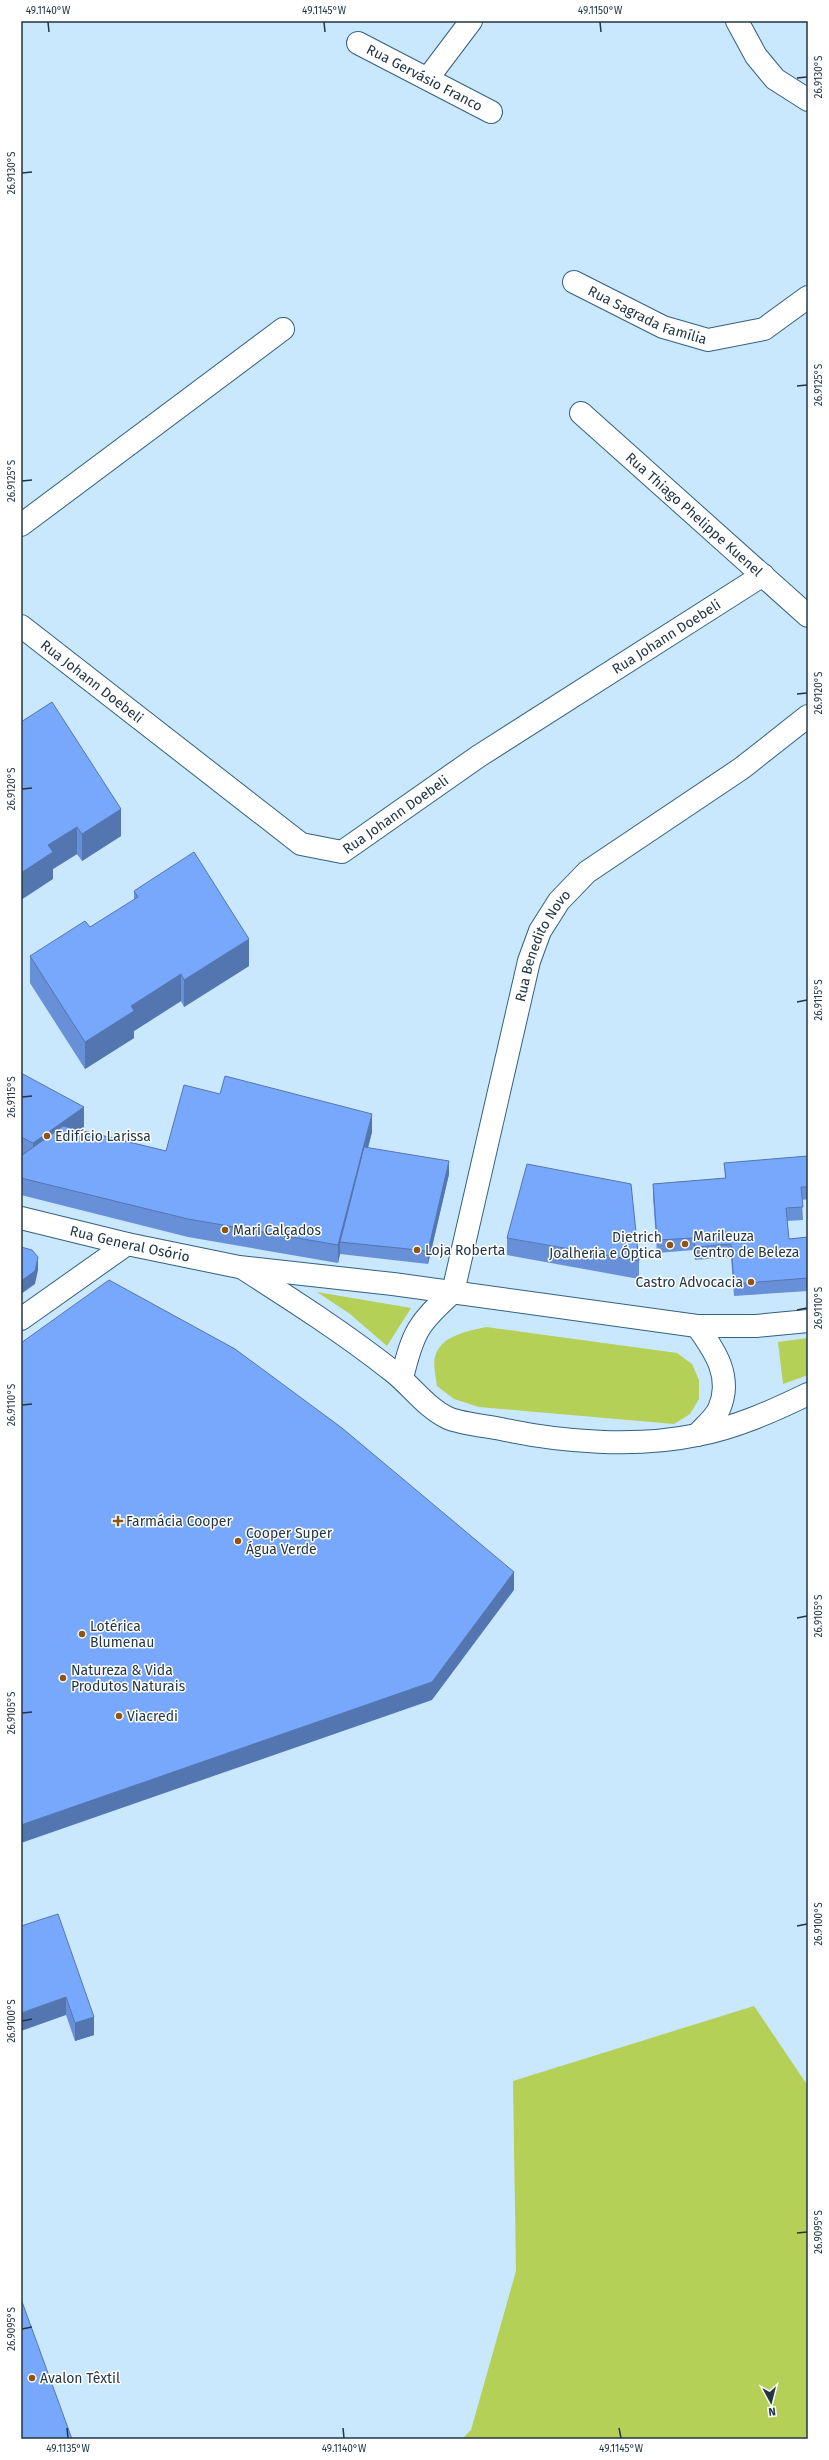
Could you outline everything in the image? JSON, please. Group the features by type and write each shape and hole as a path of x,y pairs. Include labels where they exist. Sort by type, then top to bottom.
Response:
{"street":[{"path":"428,78 471,21"},
{"path":"737,21 756,56 775,79 805,91"},
{"name":"Rua Gervásio Franco","path":"358,43 491,112"},
{"name":"Rua Sagrada Família","path":"574,282 663,327 708,340 764,329 808,297"},
{"path":"21,525 283,329"},
{"name":"Rua Thiago Phelippe Kuenel","path":"581,413 808,616"},
{"name":"Rua Johann Doebeli","path":"21,626 301,844 342,852 479,756 763,575"},
{"name":"Rua Benedito Novo","path":"453,1292 529,961 540,931 559,901 587,872 742,768 808,716"},
{"name":"Rua General Osório","path":"21,1218 127,1244 239,1267 453,1292 697,1326"},
{"path":"21,1319 127,1244"},
{"name":"Rua General Osório","path":"239,1267 338,1330 402,1378 425,1401 448,1418 522,1433 607,1441 650,1442 697,1435"},
{"path":"402,1378 412,1339 424,1320 453,1292"},
{"path":"697,1326 748,1326 808,1321"},
{"path":"697,1326 715,1352 723,1371 725,1391 718,1410 697,1435"},
{"path":"697,1435 771,1412 808,1394"}],"green space":[{"path":"317,1292 411,1308 387,1346 350,1314"},
{"path":"486,1327 677,1353 692,1364 699,1380 699,1399 690,1414 674,1424 479,1407 454,1399 437,1386 434,1366 436,1354 444,1342 450,1338 465,1332"},
{"path":"808,1338 808,1375 783,1384 778,1342"},
{"path":"754,2006 808,2086 808,2439 462,2439 471,2430 516,2271 513,2081"}],"building":[{"path":"52,702 121,809 82,834 77,827 48,845 53,852 21,873 21,722"},
{"path":"194,852 249,939 184,980 181,974 131,1006 134,1011 85,1042 30,956 85,921 90,927 138,897 134,891"},
{"path":"21,1073 84,1107 33,1143 21,1137"},
{"path":"225,1076 372,1114 338,1245 188,1219 21,1178 21,1156 63,1126 166,1151 184,1085 220,1094"},
{"path":"364,1147 449,1161 428,1251 340,1242"},
{"path":"808,1156 808,1187 801,1187 803,1207 786,1208 789,1239 808,1237 808,1278 734,1284 731,1244 695,1247 694,1238 657,1240 653,1184 726,1178 724,1163"},
{"path":"527,1164 631,1184 639,1261 507,1238"},
{"path":"21,1247 32,1250 38,1257 35,1271 21,1281"},
{"name":"Cooper Super Água Verde","path":"109,1280 235,1349 342,1428 514,1572 432,1682 21,1825 21,1343"},
{"path":"58,1914 94,2017 75,2023 66,1997 21,2013 21,1926"},
{"name":"Avalon Têxtil","path":"21,2299 72,2439 21,2439"}],"place":[{"name":"Edifício Larissa","path":"47,1136"},
{"name":"Mari Calçados","path":"225,1230"},
{"name":"Marileuza Centro de Beleza","path":"685,1244"},
{"name":"Dietrich Joalheria e Óptica","path":"670,1245"},
{"name":"Loja Roberta","path":"417,1250"},
{"name":"Castro Advocacia","path":"751,1282"},
{"name":"Farmácia Cooper","path":"118,1521"},
{"name":"Cooper Super Água Verde","path":"238,1541"},
{"name":"Lotérica Blumenau","path":"82,1634"},
{"name":"Natureza & Vida Produtos Naturais","path":"63,1678"},
{"name":"Viacredi","path":"119,1716"},
{"name":"Avalon Têxtil","path":"32,2378"}]}
